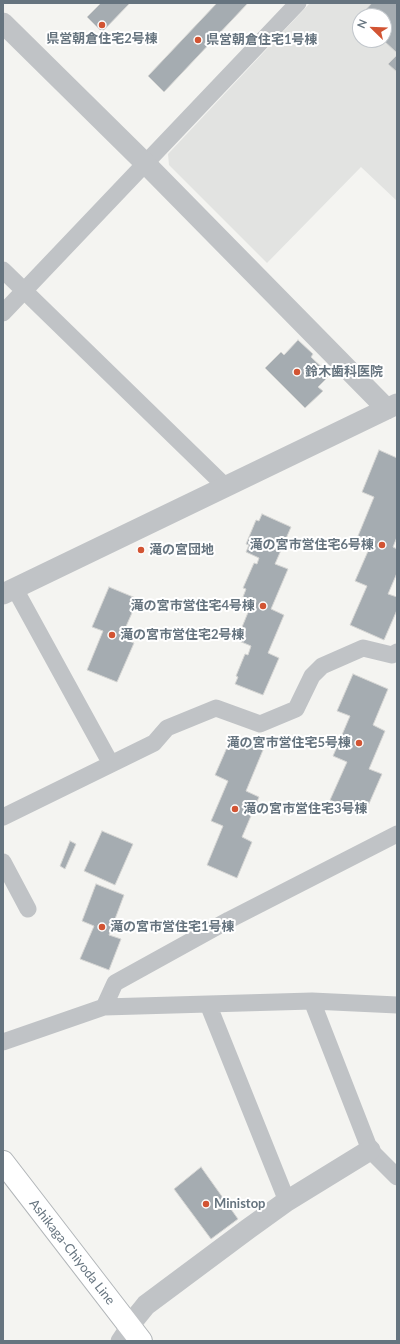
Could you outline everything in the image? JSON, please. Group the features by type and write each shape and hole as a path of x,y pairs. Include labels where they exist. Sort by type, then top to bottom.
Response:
{"main road":[{"name":"Ashikaga-Chiyoda Line","path":"3,1162 130,1336"}],"street":[{"path":"3,313 144,163 298,3"},
{"path":"3,24 394,410 226,487 9,592 111,764"},
{"path":"3,270 226,487"},
{"path":"3,817 154,743 167,728 216,708 260,724 296,709 312,676 322,666 363,648 392,655 397,652"},
{"path":"104,1007 115,983 229,920 397,834"},
{"path":"3,862 28,908"},
{"path":"3,1042 104,1007 312,1001 397,1005"},
{"path":"312,1001 370,1150 397,1177"},
{"path":"208,1004 287,1201"},
{"path":"130,1336 146,1306 287,1201 370,1150"}],"shaded area":[{"path":"310,3 397,3 397,201 361,167 267,263 169,165 168,154"}],"building":[{"name":"県営朝倉住宅2号棟","path":"101,3 130,3 102,32 87,17"},
{"name":"県営朝倉住宅1号棟","path":"217,3 248,3 164,92 148,76"},
{"path":"372,3 397,3 397,53 392,48 392,8 367,8"},
{"path":"397,55 397,72 388,64"},
{"name":"鈴木歯科医院","path":"298,340 313,354 311,357 330,375 318,387 323,391 305,408 265,368 281,352 284,355"},
{"name":"滝の宮市営住宅6号棟","path":"379,450 397,458 397,537 393,547 397,549 397,573 388,594 397,597 397,610 384,640 350,625 367,586 355,581 372,542 358,536 374,497 362,492"},
{"name":"滝の宮市営住宅4号棟","path":"262,514 291,527 275,564 288,569 271,609 284,615 268,653 279,658 263,695 235,684 238,677 236,676 245,654 248,655 251,646 239,641 242,634 240,632 249,610 252,611 256,602 243,597 246,589 243,588 254,563 257,564 259,558 246,552 249,545 246,544 256,520 259,521"},
{"name":"滝の宮市営住宅2号棟","path":"109,587 138,599 121,638 134,643 117,682 87,670 103,631 92,627"},
{"name":"滝の宮市営住宅5号棟","path":"353,674 388,689 373,725 385,731 369,769 382,774 364,815 330,800 347,762 333,756 350,716 337,711"},
{"name":"滝の宮市営住宅3号棟","path":"232,736 263,750 246,791 259,797 242,837 252,842 237,878 207,865 223,826 211,821 228,781 215,775"},
{"path":"102,831 133,844 115,885 84,871"},
{"path":"70,841 76,844 65,869 60,866"},
{"name":"滝の宮市営住宅1号棟","path":"96,884 124,895 109,935 121,939 109,970 80,959 94,926 82,921"},
{"name":"Ministop","path":"201,1167 238,1219 211,1239 174,1189"}],"place":[{"name":"県営朝倉住宅2号棟","path":"102,25"},
{"name":"県営朝倉住宅1号棟","path":"198,40"},
{"name":"鈴木歯科医院","path":"297,372"},
{"name":"滝の宮市営住宅6号棟","path":"382,545"},
{"name":"滝の宮団地","path":"141,550"},
{"name":"滝の宮市営住宅4号棟","path":"263,606"},
{"name":"滝の宮市営住宅2号棟","path":"112,635"},
{"name":"滝の宮市営住宅5号棟","path":"359,743"},
{"name":"滝の宮市営住宅3号棟","path":"235,809"},
{"name":"滝の宮市営住宅1号棟","path":"102,927"},
{"name":"Ministop","path":"206,1204"}]}
